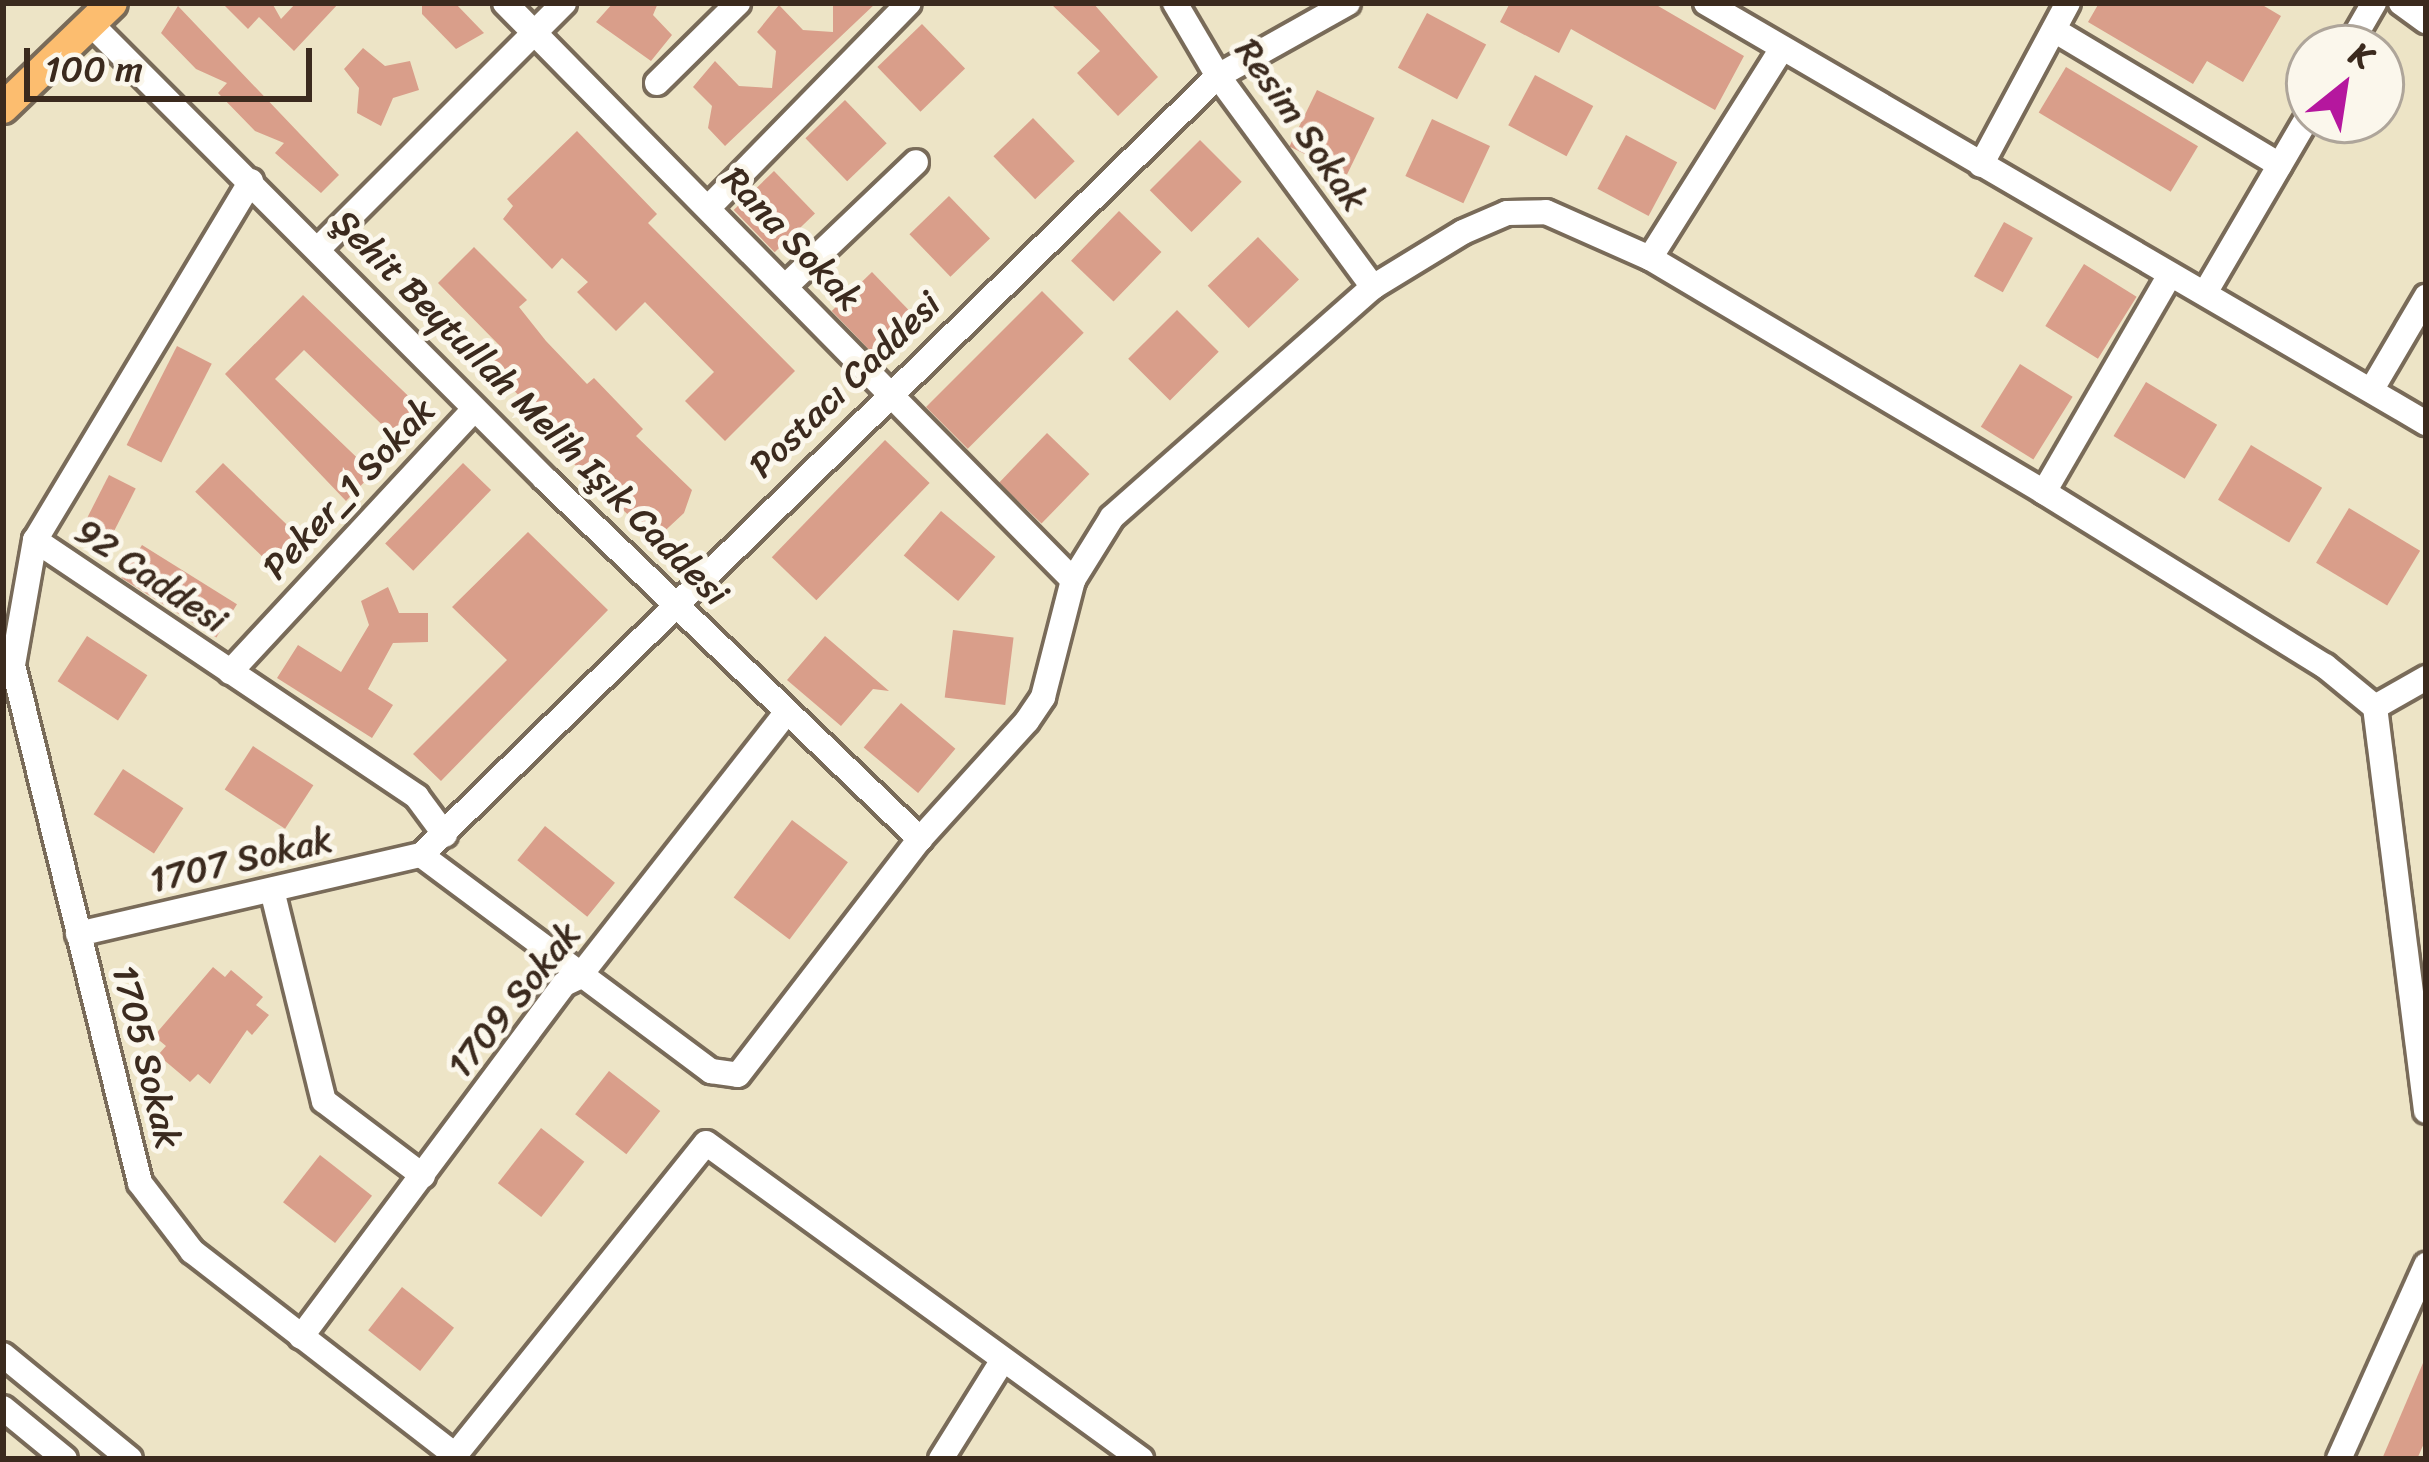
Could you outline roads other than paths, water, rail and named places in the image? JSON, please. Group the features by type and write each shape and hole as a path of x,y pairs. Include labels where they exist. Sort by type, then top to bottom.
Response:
{"main road":[{"path":"3,108 102,14"}],"street":[{"name":"Rana Sokak","path":"505,3 710,206 1073,580"},
{"path":"318,248 564,3"},
{"path":"658,83 738,3"},
{"path":"710,206 909,3"},
{"name":"Resim Sokak","path":"1175,3 1218,76 1373,286"},
{"name":"Postacı Caddesi","path":"421,855 890,391 1218,76 1348,3"},
{"path":"1981,165 2068,3"},
{"path":"2401,3 2426,21"},
{"path":"1724,7 1782,48 2426,423"},
{"name":"Şehit Beytullah Melih Işık Caddesi","path":"102,14 251,181 474,409 920,839"},
{"path":"2054,30 2280,165"},
{"path":"1649,258 1782,48"},
{"path":"2205,293 2292,144"},
{"path":"787,285 916,162"},
{"name":"92 Caddesi","path":"251,181 35,540 417,797 445,836"},
{"path":"421,855 711,1071 738,1075 920,839 1043,697 1073,580 1112,517 1373,286 1508,213 1562,218 1649,258 2044,492 2325,666 2375,707 2426,1111"},
{"path":"2044,492 2170,274"},
{"path":"2372,389 2426,297"},
{"name":"Peker_1 Sokak","path":"230,672 474,409"},
{"name":"1705 Sokak","path":"35,540 13,665 140,1183 167,1227 453,1457"},
{"path":"2375,707 2426,678"},
{"name":"1709 Sokak","path":"301,1337 564,984 579,977 787,712"},
{"name":"1707 Sokak","path":"78,934 421,855"},
{"path":"272,890 324,1101 423,1176"},
{"path":"2399,909 2426,905"},
{"path":"453,1457 706,1143 1001,1363 1141,1459"},
{"path":"2339,1459 2426,1265"},
{"path":"3,1355 130,1459"},
{"path":"941,1459 1001,1363"},
{"path":"3,1408 65,1459"}]}
